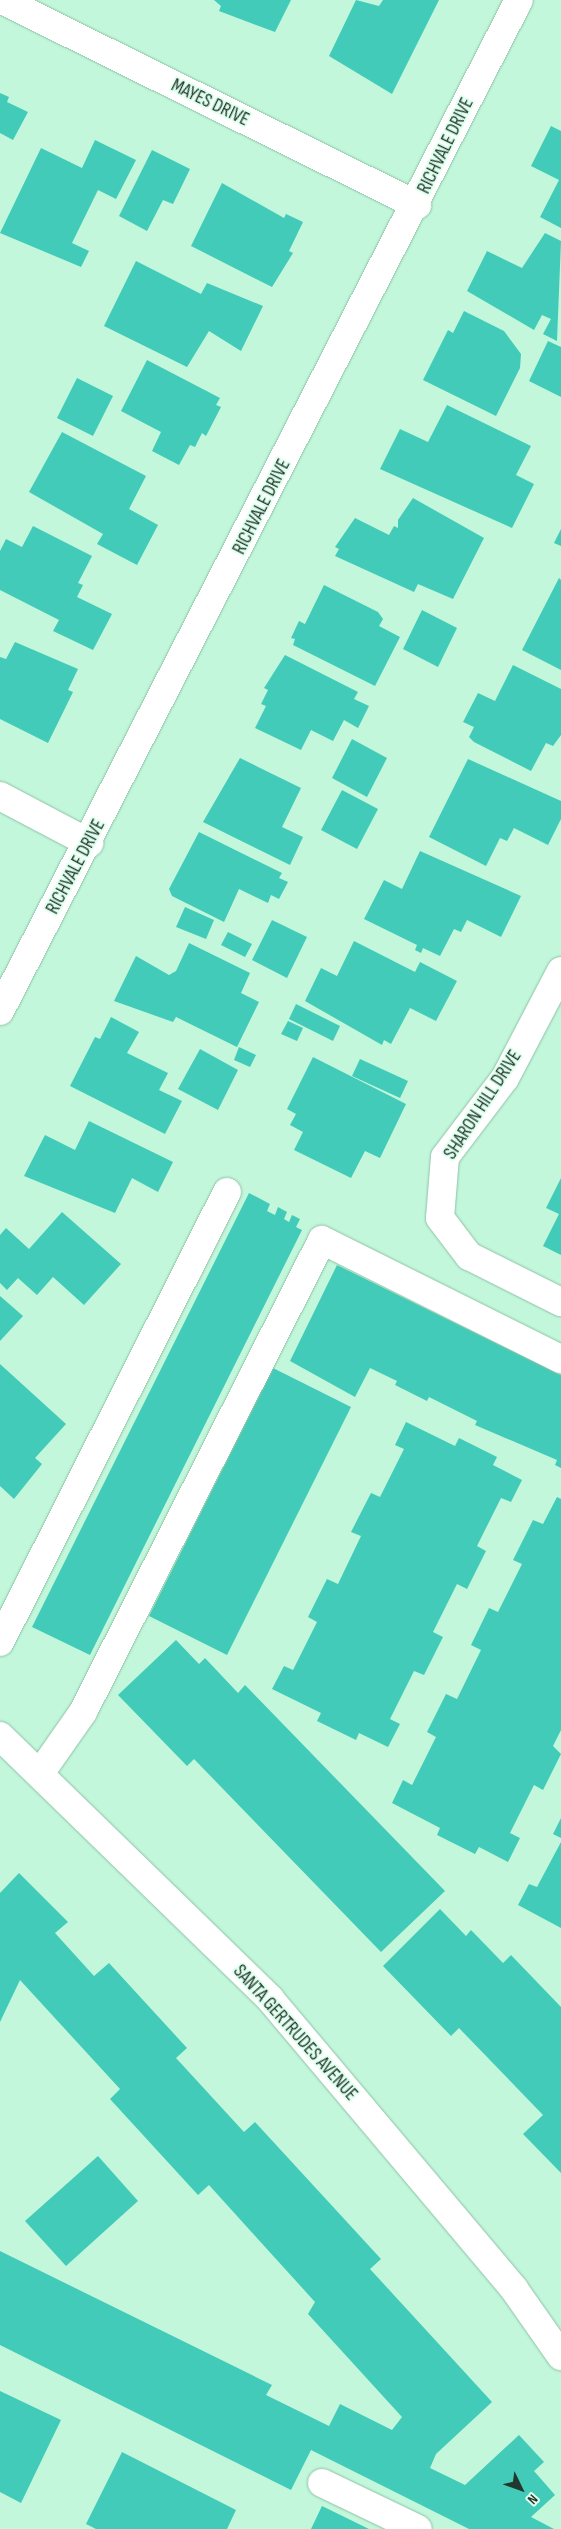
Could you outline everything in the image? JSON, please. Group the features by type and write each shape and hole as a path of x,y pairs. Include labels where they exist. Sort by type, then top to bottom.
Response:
{"street":[{"name":"MAYES DRIVE","path":"2,0 417,206"},
{"name":"RICHVALE DRIVE","path":"0,1011 89,843 417,206 519,0"},
{"path":"0,796 89,843"},
{"name":"SHARON HILL DRIVE","path":"561,971 505,1078 445,1156 440,1218 469,1256 561,1302"},
{"path":"0,1642 227,1192"},
{"path":"41,1772 83,1712 322,1240 561,1359"},
{"name":"SANTA GERTRUDES AVENUE","path":"0,1736 41,1772 270,1999 514,2289 561,2356"},
{"path":"322,2483 418,2529"}],"building":[{"path":"214,0 291,0 275,32 219,11 221,6"},
{"path":"356,0 379,6 383,0 439,0 392,94 329,56"},
{"path":"0,93 9,97 7,102 28,112 13,140 0,133"},
{"path":"551,126 561,131 561,228 540,217 559,180 531,166"},
{"path":"95,140 136,160 116,199 98,190 72,243 89,251 81,267 0,233 41,148 82,168"},
{"path":"152,150 190,169 173,204 163,200 147,231 119,216"},
{"path":"222,183 284,218 286,214 303,222 289,251 293,253 272,287 191,246"},
{"path":"545,233 561,241 557,341 543,334 551,319 542,315 534,330 467,291 487,251 522,268"},
{"path":"136,261 201,294 207,283 263,306 241,351 209,331 187,367 104,326"},
{"path":"464,311 504,331 521,354 520,368 496,416 423,380 448,330 453,333"},
{"path":"548,341 561,347 561,397 529,381"},
{"path":"147,360 220,398 216,405 221,407 206,436 202,433 195,447 190,445 179,465 152,451 161,432 121,411"},
{"path":"77,378 113,396 93,436 57,418"},
{"path":"447,405 531,446 516,475 534,484 512,528 380,469 400,429 428,442"},
{"path":"62,432 146,476 129,509 158,525 137,565 97,544 103,534 29,492"},
{"path":"413,498 484,538 453,599 418,584 414,592 335,556 339,549 335,547 355,518 389,535 394,526 398,528 398,520"},
{"path":"33,526 92,556 78,583 83,585 77,597 112,614 93,650 53,631 59,620 0,590 0,551 6,539 22,547"},
{"path":"561,529 561,546 554,543"},
{"path":"559,578 561,580 561,670 522,650"},
{"path":"324,585 378,612 383,619 379,626 400,637 375,686 293,645 295,639 291,638 299,621 305,624"},
{"path":"422,610 457,628 438,667 403,649"},
{"path":"15,642 78,669 68,690 73,692 48,743 0,719 0,657 6,659"},
{"path":"285,655 358,692 354,699 369,706 358,728 344,720 333,741 311,730 301,750 255,728 266,706 261,704 268,690 264,688"},
{"path":"513,665 561,689 561,735 553,746 546,743 531,771 474,742 469,737 474,727 463,722 478,693 495,701"},
{"path":"352,739 387,758 367,797 332,778"},
{"path":"240,758 301,788 282,827 303,837 290,865 203,822"},
{"path":"468,759 561,801 561,819 548,845 514,828 507,841 500,838 486,866 429,837"},
{"path":"342,790 378,809 357,849 321,830"},
{"path":"199,832 282,873 279,878 288,882 279,899 271,895 268,903 239,889 224,922 172,896 169,889"},
{"path":"420,851 521,896 501,937 467,920 461,932 454,929 440,956 423,948 421,953 415,950 417,945 364,919 384,880 402,889"},
{"path":"185,907 214,920 206,939 176,927"},
{"path":"272,920 307,937 287,978 252,960"},
{"path":"228,932 252,944 245,957 221,945"},
{"path":"354,941 415,972 420,962 457,981 436,1021 410,1008 391,1044 384,1040 382,1045 305,1001 321,968 337,976"},
{"path":"189,943 250,973 241,993 259,1002 237,1047 176,1017 173,1022 114,1001 136,956 169,975 176,971"},
{"path":"296,1004 340,1026 333,1041 289,1019"},
{"path":"111,1017 139,1032 127,1053 168,1073 159,1090 182,1101 165,1134 70,1086 95,1037 100,1039"},
{"path":"288,1021 303,1028 297,1041 281,1034"},
{"path":"239,1047 256,1055 250,1067 234,1060"},
{"path":"200,1049 238,1070 218,1110 178,1089"},
{"path":"313,1057 406,1104 380,1158 365,1151 351,1178 294,1150 303,1132 290,1125 296,1114 287,1109"},
{"path":"360,1059 408,1081 400,1098 352,1076"},
{"path":"89,1121 173,1162 158,1192 132,1178 115,1213 24,1176 45,1135 75,1150"},
{"path":"561,1178 561,1255 543,1246 559,1214 546,1208"},
{"path":"249,1193 270,1204 267,1211 275,1215 278,1207 287,1212 284,1219 289,1222 292,1215 300,1219 296,1227 302,1230 90,1655 32,1627"},
{"path":"62,1212 121,1264 84,1305 53,1277 37,1295 18,1278 7,1290 0,1283 0,1235 6,1228 29,1249"},
{"path":"337,1265 561,1375 561,1468 555,1465 557,1460 475,1425 477,1421 429,1397 427,1401 395,1385 397,1381 370,1368 355,1397 290,1361"},
{"path":"0,1296 23,1316 0,1341"},
{"path":"0,1364 66,1424 35,1458 42,1464 14,1499 0,1486"},
{"path":"273,1368 351,1407 227,1655 149,1616"},
{"path":"406,1422 455,1446 459,1438 497,1457 493,1465 522,1480 511,1502 501,1498 477,1546 486,1551 467,1589 457,1584 433,1632 443,1637 424,1675 414,1671 390,1719 400,1724 388,1747 359,1733 356,1740 317,1721 321,1713 272,1689 284,1666 293,1670 317,1622 308,1617 327,1579 338,1584 361,1536 351,1532 371,1493 380,1497 404,1449 395,1445"},
{"path":"557,1497 561,1499 561,1730 553,1746 561,1754 543,1790 534,1785 510,1833 520,1838 508,1862 479,1847 475,1854 437,1835 440,1828 392,1803 403,1780 412,1785 436,1737 427,1732 446,1694 457,1699 481,1650 471,1645 489,1608 498,1612 522,1564 513,1560 533,1520 543,1524"},
{"path":"176,1640 199,1664 205,1658 238,1693 245,1685 445,1891 381,1952 194,1759 187,1766 118,1695"},
{"path":"561,1818 561,1838 553,1834"},
{"path":"561,1842 561,1928 518,1905 529,1884 537,1887"},
{"path":"19,1873 68,1922 55,1933 94,1976 109,1963 187,2048 176,2058 244,2132 255,2122 381,2259 370,2269 492,2402 436,2454 430,2468 465,2485 519,2435 544,2462 534,2471 555,2495 531,2517 554,2529 469,2529 311,2450 291,2490 0,2345 0,2251 272,2385 266,2395 329,2426 340,2404 392,2430 402,2417 308,2314 315,2302 209,2185 198,2195 110,2099 120,2089 20,1980 0,2022 0,1893"},
{"path":"440,1909 466,1936 471,1930 503,1963 511,1955 561,2007 561,2173 523,2134 543,2115 459,2028 451,2036 383,1966"},
{"path":"98,2156 138,2201 66,2266 25,2221"},
{"path":"0,2391 61,2420 21,2503 0,2492"},
{"path":"122,2452 236,2510 227,2529 96,2529 86,2524"},
{"path":"322,2506 369,2529 311,2529"}]}
